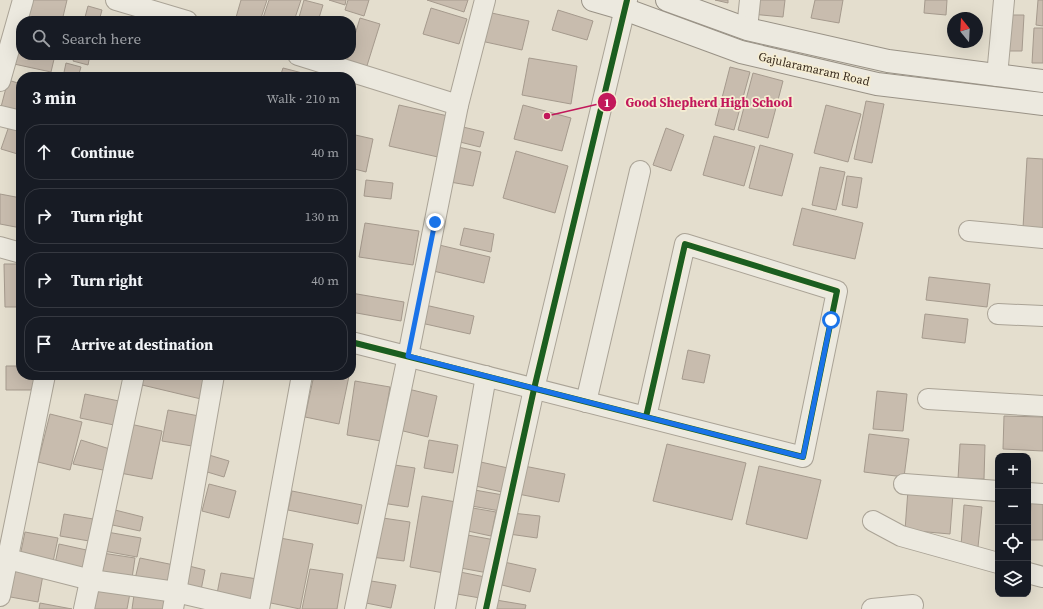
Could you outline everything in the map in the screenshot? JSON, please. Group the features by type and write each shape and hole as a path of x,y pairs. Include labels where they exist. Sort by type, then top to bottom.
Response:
{"main road":[{"name":"Gajularamaram Road","path":"593,0 625,4 741,52 877,84 1043,104"},
{"name":"Gajularamaram Road","path":"667,0 747,29 888,61 1043,81"}],"street":[{"path":"18,16 23,0"},
{"path":"116,0 180,13"},
{"path":"355,609 408,356 458,105 485,0"},
{"path":"747,29 750,0"},
{"path":"996,76 1004,0"},
{"path":"486,609 534,388 625,4"},
{"path":"0,81 16,25"},
{"path":"307,60 327,71"},
{"path":"356,79 458,105"},
{"path":"0,116 16,120"},
{"path":"586,402 640,171"},
{"path":"969,231 1043,238"},
{"path":"356,343 803,457 837,291 685,244 646,417"},
{"path":"0,246 16,251"},
{"path":"998,314 1043,316"},
{"path":"445,609 486,376"},
{"path":"0,596 4,558 44,380"},
{"path":"84,609 133,380"},
{"path":"174,600 213,380"},
{"path":"259,609 301,380"},
{"path":"928,399 1043,406"},
{"path":"904,484 995,491"},
{"path":"1031,493 1043,494"},
{"path":"873,521 901,536 995,562"},
{"path":"4,558 174,600 249,609"},
{"path":"1031,574 1043,577"},
{"path":"872,609 914,605"}],"building":[{"path":"28,0 67,0 63,16 25,16"},
{"path":"241,0 267,0 262,16 236,16"},
{"path":"269,0 301,0 296,16 264,16"},
{"path":"304,0 323,5 320,16 299,16"},
{"path":"329,0 346,0 345,5"},
{"path":"348,0 369,0 364,16 345,10"},
{"path":"427,0 468,0 464,12"},
{"path":"715,0 728,0 728,3"},
{"path":"752,0 785,0 783,17 751,14"},
{"path":"815,0 843,0 839,23 811,18"},
{"path":"925,0 947,0 946,15 924,13"},
{"path":"1038,0 1043,0 1043,26 1036,25"},
{"path":"88,6 102,10 100,16 85,16"},
{"path":"431,8 467,19 459,44 423,34"},
{"path":"558,10 593,21 587,40 552,30"},
{"path":"487,12 529,21 522,50 481,41"},
{"path":"1006,15 1024,15 1022,51 1004,51"},
{"path":"360,18 380,24 365,72 345,66 347,60 356,60 356,31"},
{"path":"1034,28 1043,28 1043,63 1032,63"},
{"path":"16,55 16,60 54,60 51,72 14,64"},
{"path":"529,58 577,66 571,104 522,95"},
{"path":"73,60 89,60 88,65"},
{"path":"66,63 81,67 80,72 64,72"},
{"path":"730,67 750,72 734,130 715,125"},
{"path":"283,68 299,72 282,72"},
{"path":"753,73 783,81 768,138 738,130"},
{"path":"8,80 16,82 16,112 1,107"},
{"path":"866,101 884,104 872,163 854,159"},
{"path":"399,105 448,116 438,157 389,146"},
{"path":"523,105 571,118 562,151 514,139"},
{"path":"826,105 861,114 848,162 814,153"},
{"path":"9,126 16,128 16,154 1,149"},
{"path":"463,127 484,132 480,147 460,142"},
{"path":"666,128 684,135 671,171 653,165"},
{"path":"356,135 373,139 366,172 356,169"},
{"path":"714,136 755,147 744,186 703,175"},
{"path":"760,145 793,154 782,196 749,188"},
{"path":"458,147 481,152 473,186 450,182"},
{"path":"516,151 568,166 555,213 503,198"},
{"path":"1027,158 1043,159 1043,229 1023,228"},
{"path":"820,167 845,172 836,210 812,205"},
{"path":"847,176 862,178 857,208 842,205"},
{"path":"366,180 393,183 391,199 364,196"},
{"path":"0,194 16,197 16,227 0,224"},
{"path":"802,208 863,223 855,259 793,245"},
{"path":"365,223 419,231 413,265 359,257"},
{"path":"464,228 494,234 491,252 460,245"},
{"path":"435,244 490,257 484,283 429,270"},
{"path":"4,264 16,264 16,307 5,307"},
{"path":"929,277 990,284 987,307 926,300"},
{"path":"356,294 404,302 401,321 356,313"},
{"path":"425,305 474,316 470,334 421,323"},
{"path":"925,314 968,319 965,343 922,338"},
{"path":"688,350 710,355 704,383 682,379"},
{"path":"6,366 16,366 16,380 39,380 39,390 6,390"},
{"path":"139,380 206,380 201,399 138,384"},
{"path":"313,380 348,380 339,424 305,417"},
{"path":"355,381 390,387 381,441 347,435"},
{"path":"404,388 437,396 428,437 395,429"},
{"path":"877,391 907,394 903,431 873,429"},
{"path":"85,394 119,401 114,425 80,418"},
{"path":"168,410 204,417 198,447 162,441"},
{"path":"50,414 82,422 70,470 38,462"},
{"path":"1004,416 1043,417 1043,451 1003,449"},
{"path":"130,424 162,431 152,479 120,473"},
{"path":"869,434 909,439 904,477 864,472"},
{"path":"81,440 113,450 108,471 73,464"},
{"path":"429,440 458,445 453,473 424,468"},
{"path":"667,444 746,463 732,520 653,501"},
{"path":"960,444 985,445 984,479 958,479"},
{"path":"209,455 229,461 224,477 204,471"},
{"path":"476,461 508,468 502,492 471,485"},
{"path":"388,464 415,468 408,507 382,503"},
{"path":"524,466 565,474 559,502 518,494"},
{"path":"759,466 821,480 807,539 746,524"},
{"path":"209,484 236,491 229,518 202,511"},
{"path":"469,489 503,495 500,511 466,505"},
{"path":"908,490 953,494 950,534 905,530"},
{"path":"292,491 362,505 358,524 288,510"},
{"path":"422,496 456,502 444,573 410,567"},
{"path":"1031,503 1043,503 1043,540 1031,540"},
{"path":"964,505 982,507 978,547 961,546"},
{"path":"467,507 496,512 491,536 463,530"},
{"path":"111,509 143,517 140,531 108,524"},
{"path":"512,513 540,516 537,538 509,534"},
{"path":"64,514 99,520 95,542 60,536"},
{"path":"376,517 410,522 404,561 371,557"},
{"path":"25,532 58,538 53,562 20,556"},
{"path":"107,532 141,538 137,557 104,551"},
{"path":"462,534 495,540 488,573 455,567"},
{"path":"280,538 313,544 300,609 266,602"},
{"path":"59,544 91,551 88,570 55,564"},
{"path":"102,553 135,558 132,578 98,573"},
{"path":"140,558 174,565 169,587 135,579"},
{"path":"504,562 536,569 530,592 498,584"},
{"path":"185,565 205,570 201,590 180,586"},
{"path":"10,569 43,575 38,602 5,596"},
{"path":"310,569 343,574 337,609 302,609"},
{"path":"455,571 490,578 486,599 451,593"},
{"path":"221,573 257,579 252,605 216,599"},
{"path":"365,580 396,585 391,608 361,602"},
{"path":"95,587 130,593 127,609 91,609"},
{"path":"134,595 164,599 163,609 132,609"},
{"path":"496,600 526,605 525,609 494,609"},
{"path":"40,603 72,609 39,609"}],"cycle path":[{"path":"486,609 534,389 627,0"},
{"path":"356,343 803,457 837,291 685,244 646,417"}],"place":[{"name":"Good Shepherd High School","path":"547,116"}],"route":[{"path":"435,222 408,356 803,457 831,320"}]}
